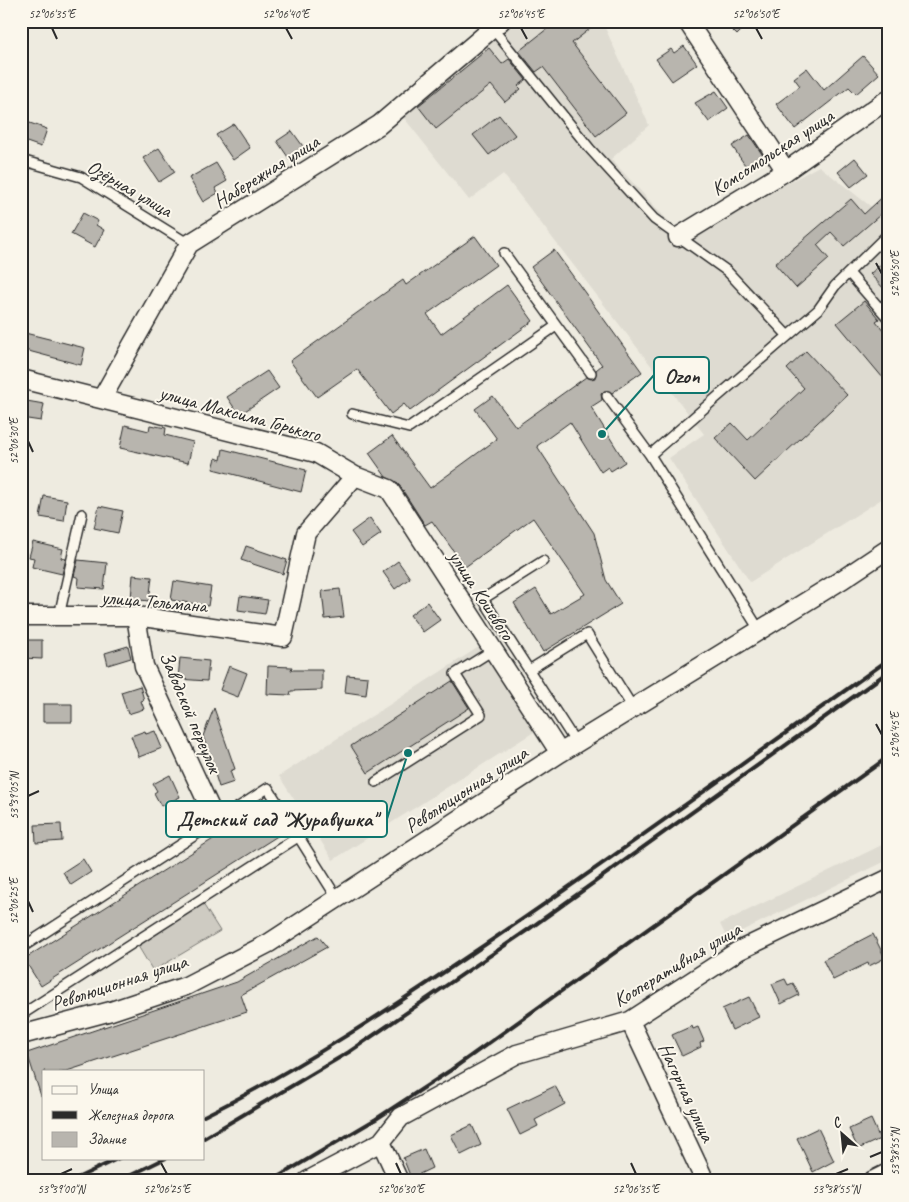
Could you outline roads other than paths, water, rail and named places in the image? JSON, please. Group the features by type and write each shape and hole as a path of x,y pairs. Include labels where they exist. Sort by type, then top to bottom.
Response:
{"street":[{"path":"687,21 786,171"},
{"name":"Набережная улица","path":"102,398 189,244 379,125 497,25"},
{"name":"Комсомольская улица","path":"678,237 786,171 888,99"},
{"name":"улица Максима Горького","path":"21,378 316,453 355,476"},
{"name":"улица Тельмана","path":"21,616 136,616 283,637 306,533 355,476"},
{"name":"улица Кошевого","path":"355,476 389,489 560,754"},
{"name":"Революционная улица","path":"21,1035 111,1012 186,986 269,943 576,743 760,631 888,549"},
{"name":"Заводской переулок","path":"136,616 144,666 216,821"},
{"name":"Кооперативная улица","path":"307,1181 382,1142 401,1117 517,1054 630,1021 738,951 888,878"},
{"name":"Нагорная улица","path":"630,1021 705,1181"},
{"path":"382,1142 398,1181"},
{"path":"872,1181 888,1173"}],"lane":[{"path":"497,25 590,149 654,218 727,271 788,336"},
{"name":"Озёрная улица","path":"21,160 81,176 189,244"},
{"path":"650,455 818,310 835,286 885,236 888,238"},
{"path":"504,253 591,374"},
{"path":"849,272 888,318"},
{"path":"880,309 888,302"},
{"path":"352,414 409,428 556,326"},
{"path":"607,396 650,455 760,631"},
{"path":"59,616 82,514"},
{"path":"543,561 483,599 576,743"},
{"path":"529,670 587,634 633,708"},
{"path":"376,782 481,715 455,674 493,650"},
{"path":"21,948 268,788 337,898"},
{"path":"21,1015 298,837"}],"railway":[{"path":"205,1115 312,1056 452,967 688,803 888,660"},
{"path":"205,1137 349,1052 529,929 888,672"},
{"path":"271,1181 376,1119 451,1070 888,757"},
{"path":"71,1181 115,1160"},
{"path":"119,1181 162,1160"}],"place":[{"name":"Ozon","path":"602,434"},
{"name":"Детский сад \"Журавушка\"","path":"408,753"}]}
